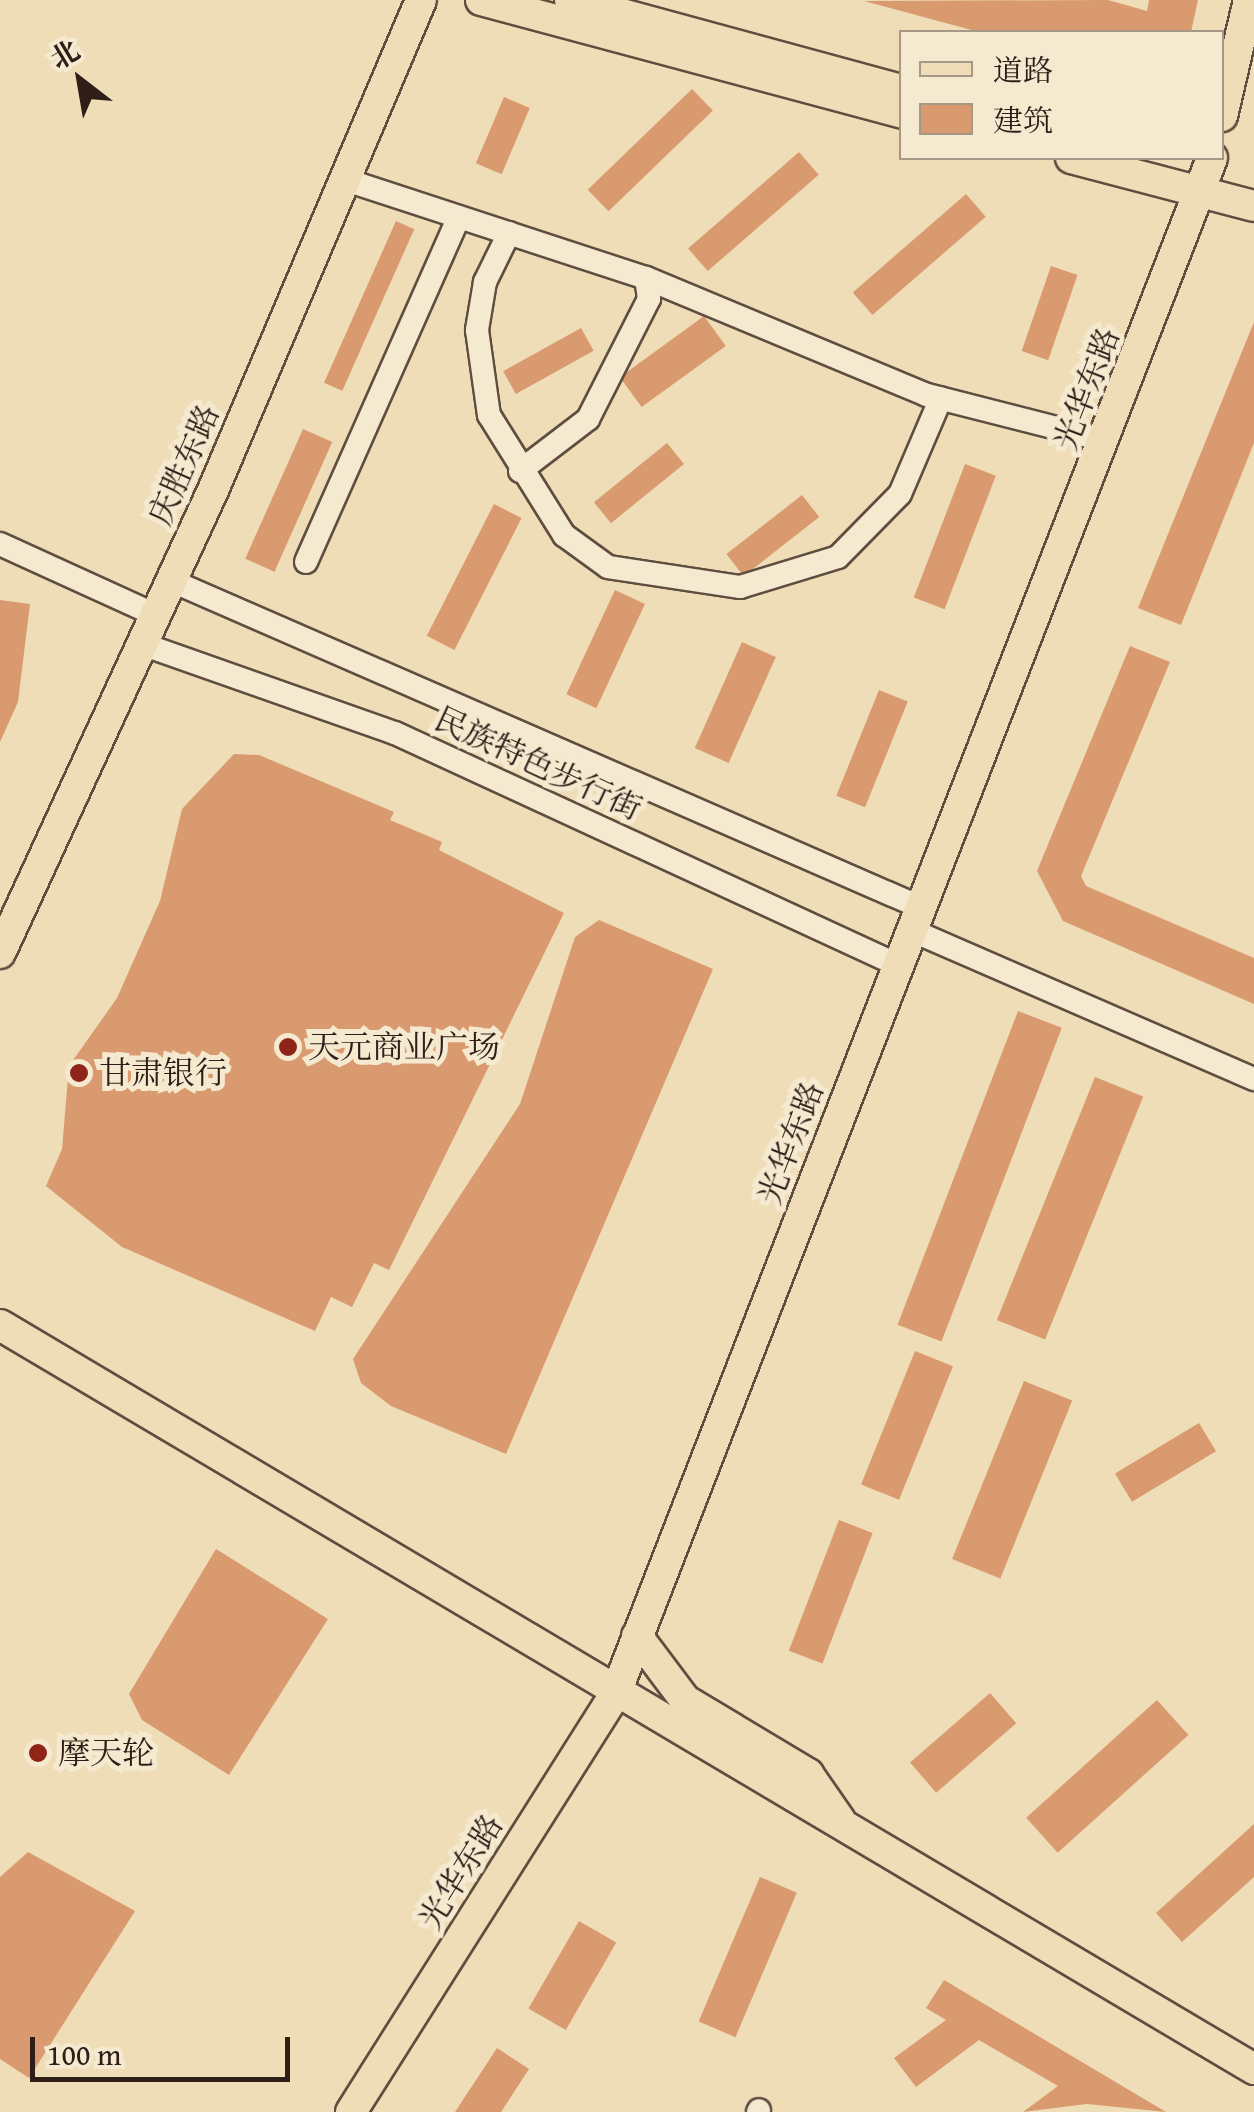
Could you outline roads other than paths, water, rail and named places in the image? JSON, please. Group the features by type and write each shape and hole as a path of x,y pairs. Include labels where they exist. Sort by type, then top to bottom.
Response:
{"main road":[{"name":"庆胜东路","path":"0,953 172,581 420,0"},
{"path":"482,0 899,112"},
{"path":"570,0 899,89"},
{"path":"1224,107 1249,0"},
{"path":"1088,160 1207,174 1254,206"},
{"path":"1157,160 1254,185"},
{"name":"光华东路","path":"351,2112 615,1695 1207,174"},
{"path":"0,1325 615,1695 1254,2069"},
{"path":"638,1636 685,1700 808,1774 847,1831"}],"street":[{"path":"344,179 646,278 941,398 1104,440"},
{"path":"306,562 459,217"},
{"path":"509,233 485,282 477,330 488,414 520,471 564,535 608,567 740,587 797,576 873,530 900,494 941,398"},
{"path":"520,471 588,419 648,298 646,278"},
{"path":"0,544 156,615"},
{"name":"民族特色步行街","path":"172,581 916,919 1254,1079"},
{"name":"民族特色步行街","path":"142,644 396,733 898,965"}],"place":[{"name":"天元商业广场","path":"288,1047"},
{"name":"甘肃银行","path":"79,1073"},
{"name":"摩天轮","path":"38,1753"}]}
